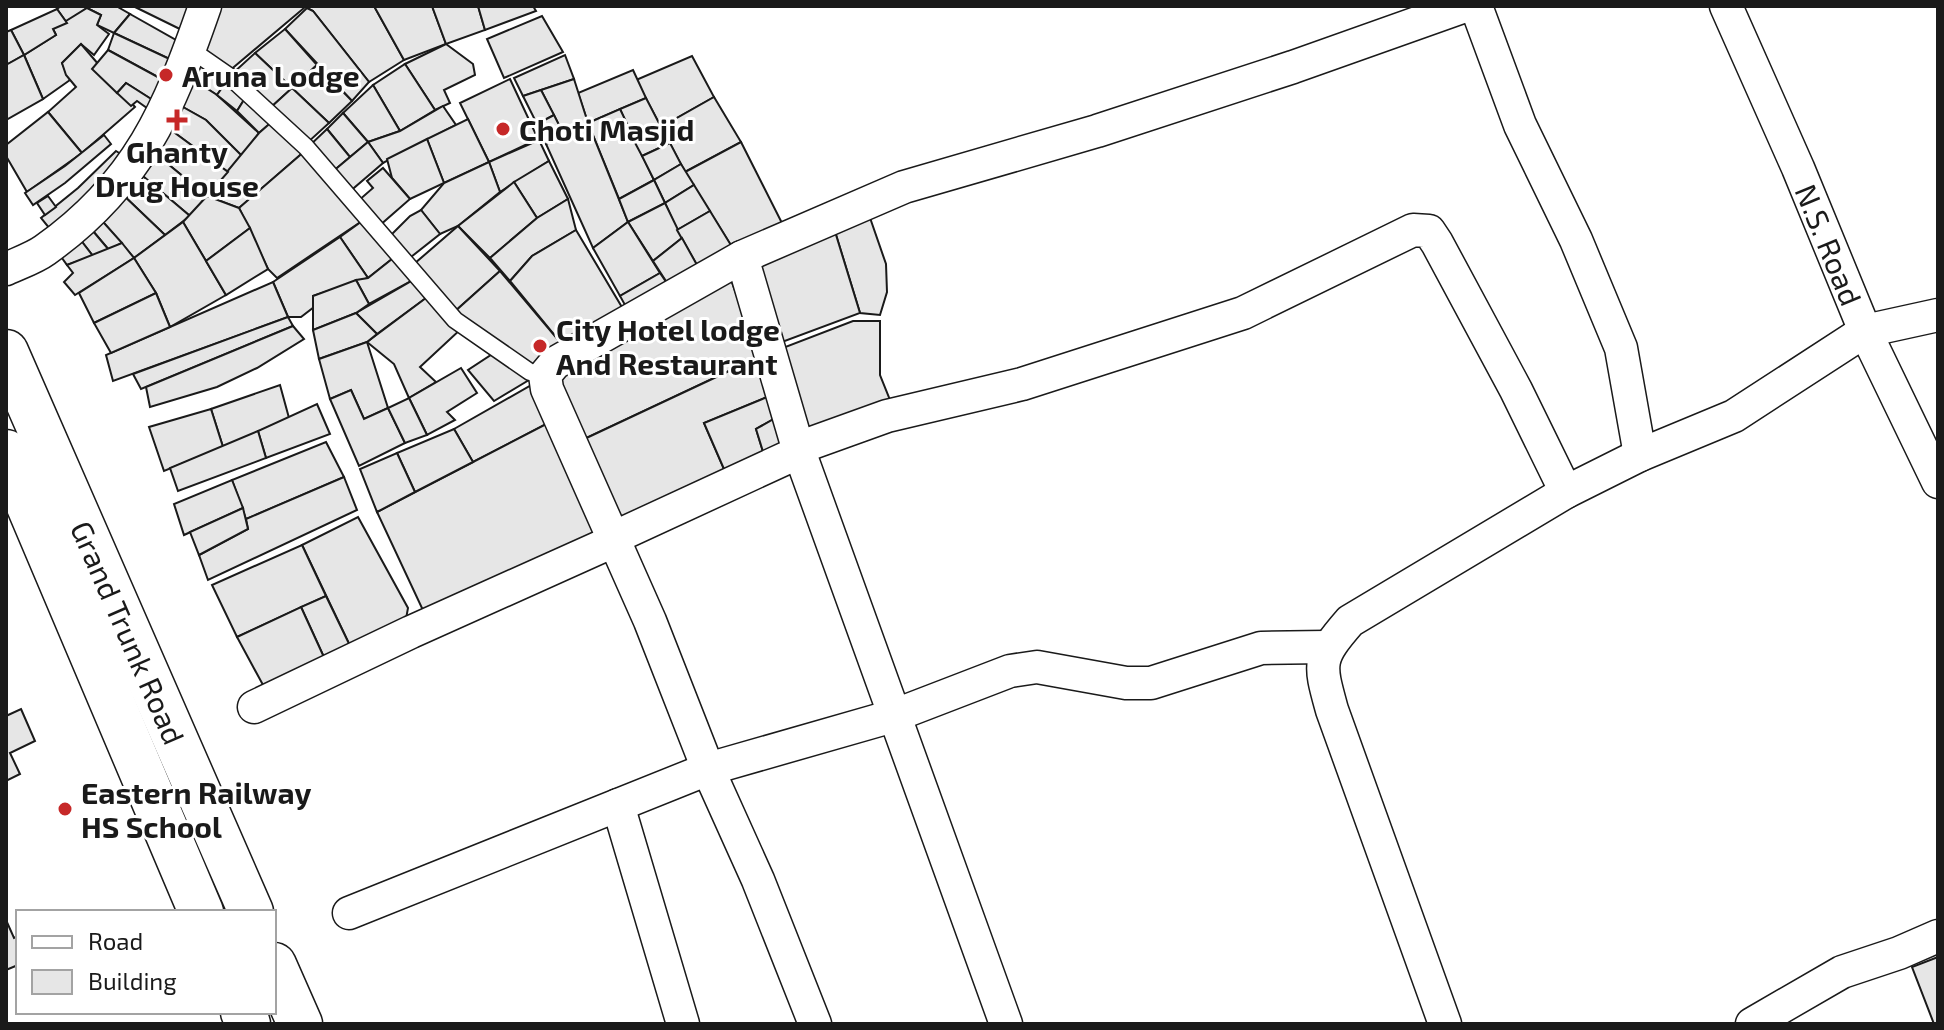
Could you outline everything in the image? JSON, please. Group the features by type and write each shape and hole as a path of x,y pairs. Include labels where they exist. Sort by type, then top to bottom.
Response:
{"main road":[{"name":"Grand Trunk Road","path":"6,352 250,910"},
{"path":"6,452 200,910"},
{"path":"276,970 300,1024"}],"street":[{"path":"6,269 44,252 122,181 152,136 205,6"},
{"path":"815,1024 758,880 708,769 650,621 547,389 545,375 555,363 742,257 904,187 1097,131 1293,67 1465,6"},
{"path":"1476,6 1520,125 1576,240 1621,348 1640,455"},
{"name":"N.S. Road","path":"1726,6 1798,168 1865,331 1938,482"},
{"path":"254,707 607,544 613,538 795,454 798,448 887,416 1022,384 1243,313 1413,230 1429,231 1516,390 1566,492"},
{"path":"742,257 798,448 1006,1024"},
{"path":"1445,1024 1332,710 1322,673 1327,647 1350,621 1566,492 1640,455 1734,416 1865,331 1938,315"},
{"path":"349,913 708,769 893,716 1010,671 1037,667 1126,683 1151,683 1261,648 1327,647"},
{"path":"618,805 683,1024"},
{"path":"1752,1024 1842,972 1938,936"}],"lane":[{"path":"190,49 229,76 306,147 455,320 530,372 545,375"}],"building":[{"path":"61,6 116,6 130,14 114,33 97,25 101,15 87,8 67,23 57,9"},
{"path":"133,6 197,6 188,33"},
{"path":"215,6 304,8 228,72 199,52"},
{"path":"374,6 404,60 369,82 313,11 307,8"},
{"path":"374,6 432,6 446,44 404,60"},
{"path":"432,6 478,6 485,30 446,44"},
{"path":"478,6 533,6 536,11 485,30"},
{"path":"87,8 101,15 97,25 109,34 94,55 81,44 62,63 70,80 43,99 24,55 56,35 53,29"},
{"path":"307,8 313,11 369,82 352,101 285,29"},
{"path":"57,9 67,23 53,29 56,35 24,55 11,30"},
{"path":"130,14 183,44 176,62 114,33"},
{"path":"542,16 563,52 504,78 487,39"},
{"path":"285,29 317,65 292,88 255,53"},
{"path":"11,30 24,55 6,65 6,32"},
{"path":"114,33 176,62 167,82 108,50"},
{"path":"81,44 135,107 82,153 48,112 76,87 66,75 62,63"},
{"path":"446,44 473,64 475,75 444,90 450,103 435,110 405,64"},
{"path":"108,50 167,82 159,104 126,83 117,93 92,69"},
{"path":"255,53 292,88 269,109 232,74"},
{"path":"24,55 43,99 6,120 6,65"},
{"path":"565,55 574,79 523,96 514,78"},
{"path":"195,56 228,79 217,95 186,75"},
{"path":"692,56 714,97 661,127 636,80"},
{"path":"405,64 435,110 400,131 373,85"},
{"path":"317,65 352,101 329,123 292,88"},
{"path":"633,70 646,98 588,123 578,93"},
{"path":"186,75 217,95 259,133 242,156 206,120 174,102"},
{"path":"228,79 247,95 237,111 217,95"},
{"name":"Choti Masjid","path":"510,79 538,139 489,162 460,103"},
{"path":"574,79 588,123 564,135 541,90"},
{"path":"126,83 159,104 154,113 137,101 131,106 117,93"},
{"path":"373,85 400,131 368,142 343,113"},
{"path":"292,88 329,123 306,144 269,109"},
{"path":"541,90 554,115 537,124 523,96"},
{"path":"247,95 275,119 259,133 237,111"},
{"path":"714,97 741,142 685,172 661,127"},
{"path":"646,98 661,127 633,139 620,109"},
{"path":"174,102 206,120 242,156 228,172 164,125"},
{"path":"443,106 456,125 383,163 368,142 400,131"},
{"path":"620,109 654,180 619,199 588,123"},
{"path":"48,112 82,153 27,192 6,156 6,145"},
{"path":"343,113 368,142 350,157 327,129"},
{"path":"554,115 564,135 546,144 537,124"},
{"path":"275,119 306,150 239,208 207,196 259,133"},
{"path":"468,119 489,162 444,183 427,139"},
{"path":"588,123 628,222 593,248 546,144"},
{"path":"164,125 228,172 207,196 152,151"},
{"path":"661,127 670,143 642,156 633,139"},
{"path":"327,129 350,157 331,173 308,147"},
{"path":"104,135 111,144 33,205 25,193"},
{"path":"427,139 444,183 410,199 392,178 387,159"},
{"path":"539,140 549,161 500,192 489,162"},
{"path":"368,142 383,163 348,193 331,173"},
{"path":"741,142 785,229 737,255 685,172"},
{"path":"670,143 681,164 654,180 642,156"},
{"path":"306,150 365,219 277,278 268,269 239,208"},
{"path":"116,151 132,161 54,234 41,218"},
{"path":"152,151 207,196 190,216 138,172"},
{"path":"549,161 568,199 537,218 514,182"},
{"path":"489,162 500,192 458,226 440,234 421,210 444,183"},
{"path":"681,164 694,185 665,203 654,180"},
{"path":"383,168 410,199 379,226 358,201 373,188 367,181"},
{"path":"138,172 190,216 165,235 120,192"},
{"path":"654,180 665,203 628,222 619,199"},
{"path":"514,182 537,218 490,258 458,226"},
{"path":"694,185 710,211 677,230 665,203"},
{"path":"120,192 165,235 134,258 96,214"},
{"path":"48,196 56,207 45,215 37,203"},
{"path":"207,196 239,208 250,228 206,261 183,222"},
{"path":"568,199 576,230 532,256 510,281 490,258 537,218"},
{"path":"665,203 682,238 653,261 628,222"},
{"path":"421,210 440,234 411,257 390,236 410,216"},
{"path":"710,211 737,255 702,274 677,230"},
{"path":"868,212 886,264 887,292 880,315 860,313 833,225"},
{"path":"96,214 122,243 109,250 87,224"},
{"path":"365,219 397,255 368,278 340,237"},
{"path":"183,222 226,295 170,327 156,293 134,258"},
{"path":"628,222 660,273 620,296 593,248"},
{"path":"87,224 109,250 93,256 76,234"},
{"path":"833,225 860,313 774,345 746,273"},
{"path":"458,226 500,271 452,314 414,264"},
{"path":"250,228 268,269 226,295 206,261"},
{"path":"576,230 626,314 565,348 510,281 532,256"},
{"path":"76,234 93,256 67,265 57,251"},
{"path":"340,237 368,278 313,296 314,307 301,317 288,317 273,282"},
{"path":"682,238 702,274 673,292 653,261"},
{"path":"122,243 134,258 75,295 64,282 73,273 67,265"},
{"path":"397,255 415,279 369,304 356,280 368,278"},
{"path":"134,258 156,293 94,323 79,293"},
{"path":"500,271 565,348 532,372 452,314"},
{"path":"660,273 673,292 630,314 620,296"},
{"path":"730,277 759,357 580,441 552,375"},
{"path":"415,279 430,295 377,334 356,313"},
{"path":"356,280 369,304 356,313 313,330 313,296"},
{"path":"273,282 288,317 113,381 106,355"},
{"path":"156,293 170,327 111,353 94,323"},
{"path":"430,295 462,328 420,367 436,382 409,398 394,364 367,342"},
{"path":"356,313 377,334 367,342 319,359 313,330"},
{"path":"288,317 293,326 141,389 133,374"},
{"path":"853,321 880,321 880,375 894,410 808,441 780,349"},
{"path":"293,326 304,339 257,368 217,387 150,407 146,387"},
{"path":"367,342 388,408 364,419 351,390 330,399 319,359"},
{"path":"497,351 534,377 494,401 468,370"},
{"path":"759,357 772,395 704,423 727,476 617,526 580,441"},
{"path":"461,368 477,393 447,412 455,420 427,435 409,398"},
{"path":"535,383 552,421 473,462 454,429"},
{"path":"280,385 289,418 223,447 211,409"},
{"path":"351,390 364,419 388,408 405,443 359,466 330,399"},
{"path":"772,395 779,416 756,429 765,458 727,476 704,423"},
{"path":"409,398 427,435 405,443 388,408"},
{"path":"317,404 330,434 266,458 258,431"},
{"path":"211,409 223,447 164,471 149,427"},
{"path":"779,416 789,447 765,458 756,429"},
{"path":"552,421 608,540 428,621 377,512"},
{"path":"454,429 473,462 415,492 397,453"},
{"path":"258,431 266,458 178,491 170,468"},
{"path":"326,442 344,477 246,519 232,480"},
{"path":"397,453 415,492 377,512 360,469"},
{"path":"344,477 357,510 208,580 199,555 248,529 246,519"},
{"path":"232,480 243,508 184,535 174,504"},
{"path":"243,508 248,529 199,555 190,532"},
{"path":"358,517 408,608 406,619 353,652 302,545"},
{"path":"302,545 326,596 237,637 212,585"},
{"path":"326,596 353,652 328,666 301,607"},
{"path":"301,607 328,666 269,696 237,637"},
{"path":"21,709 35,741 10,753 20,774 6,781 6,716"},
{"path":"6,920 16,937 16,966 6,970"},
{"path":"1938,957 1938,1024 1934,1024 1912,967"}],"place":[{"name":"Aruna Lodge","path":"166,75"},
{"name":"Ghanty Drug House","path":"177,120"},
{"name":"Choti Masjid","path":"503,129"},
{"name":"City Hotel lodge And Restaurant","path":"540,346"},
{"name":"Eastern Railway HS School","path":"65,809"}]}
